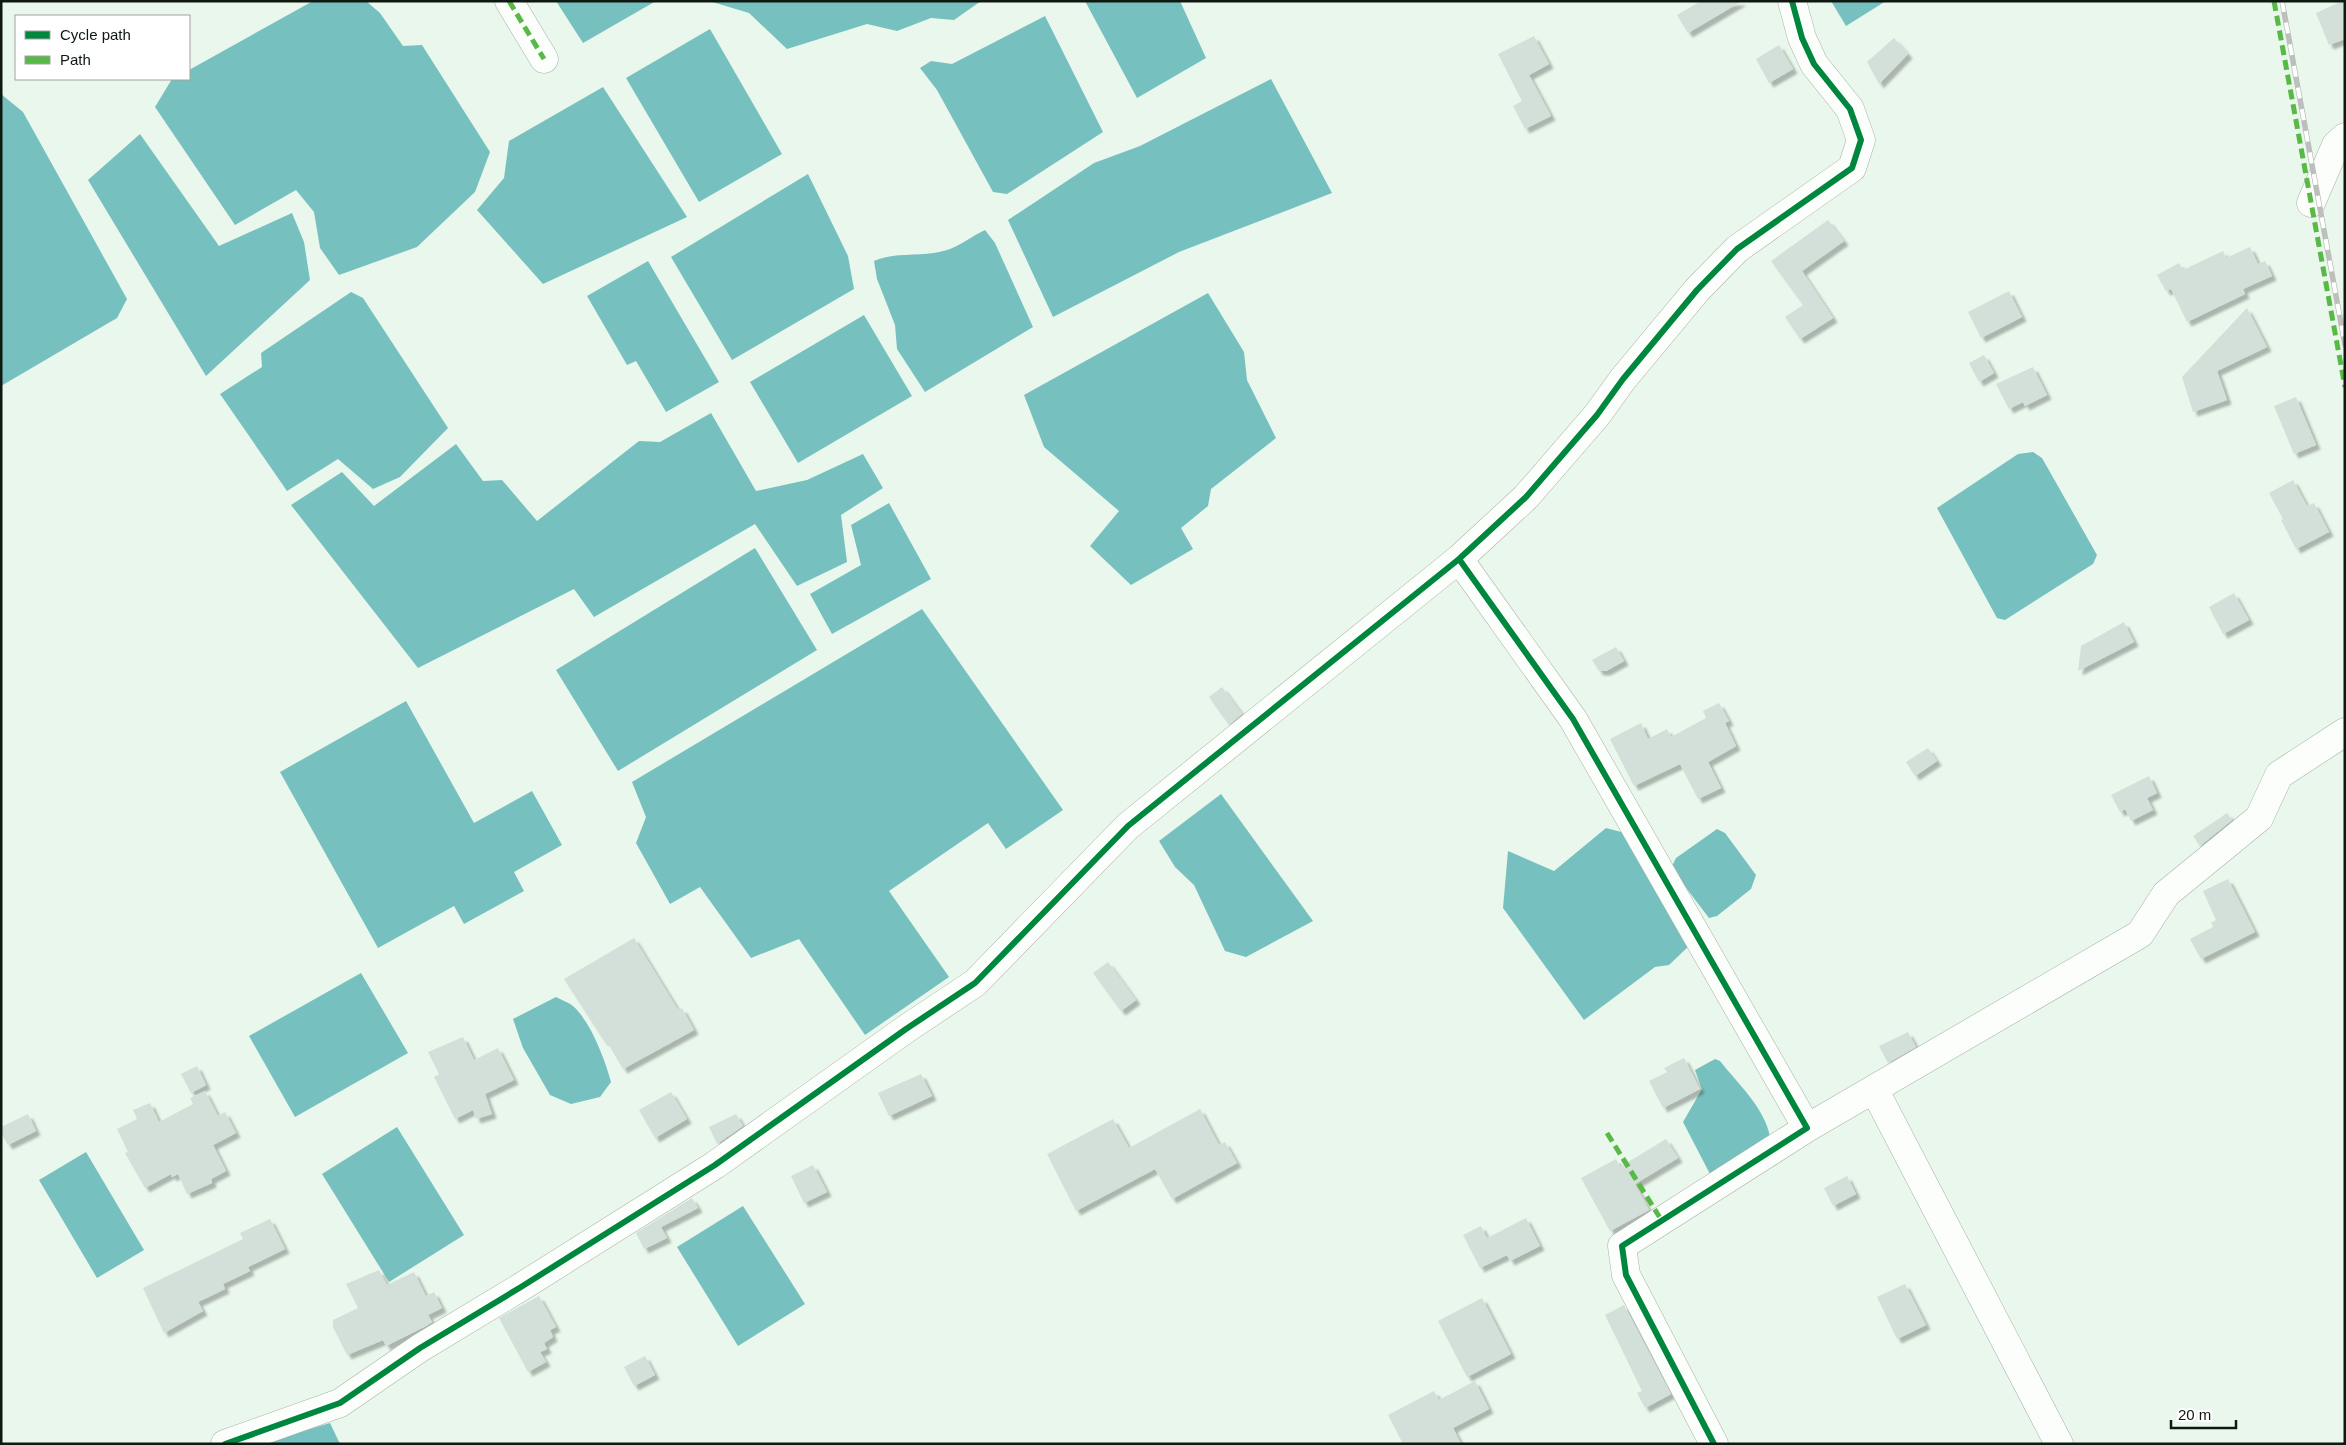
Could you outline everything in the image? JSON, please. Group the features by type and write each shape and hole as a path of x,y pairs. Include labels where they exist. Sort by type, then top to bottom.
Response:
{"street":[{"path":"509,1 544,59"},
{"path":"225,1444 340,1403 420,1348 715,1165 906,1028 975,983 1128,826 1459,559 1526,497 1597,415 1623,379 1697,290 1737,249 1852,168 1861,140 1850,109 1814,64 1802,38 1792,1"},
{"path":"2311,203 2336,145 2345,137"},
{"path":"1459,559 1574,719 1807,1128"},
{"path":"1714,1444 1626,1275 1622,1246 1807,1128 2140,934 2166,894 2258,818 2279,775 2345,732"},
{"path":"1874,1089 2059,1444"}],"water":[{"path":"313,1 366,1 380,13 403,46 422,45 490,152 475,192 417,247 339,275 320,248 314,212 296,190 235,225 155,107 171,80 190,80 190,69"},
{"path":"556,1 656,1 583,43"},
{"path":"709,1 981,1 954,20 931,18 897,31 867,24 787,49 749,13"},
{"path":"1085,1 1180,1 1206,58 1137,98"},
{"path":"1831,1 1886,1 1846,26"},
{"path":"1045,16 1103,132 1007,194 993,192 937,90 920,68 931,61 952,64"},
{"path":"710,29 782,154 699,202 626,78"},
{"path":"1271,79 1332,193 1179,252 1053,317 1008,220 1094,163 1140,146"},
{"path":"603,87 687,217 543,284 477,210 504,178 509,141"},
{"path":"1,94 23,112 127,299 117,318 1,386"},
{"path":"140,134 219,246 292,213 304,242 310,280 206,376 88,180"},
{"path":"808,174 848,256 854,289 732,360 671,257"},
{"path":"985,230 995,243 1033,327 925,392 897,349 895,325 877,279 874,261 891,256 929,254 947,250"},
{"path":"648,261 719,382 666,412 636,361 627,365 587,296"},
{"path":"351,292 363,298 448,428 400,477 373,489 338,459 287,491 220,394 262,367 261,353"},
{"path":"1208,293 1244,352 1247,380 1276,438 1211,489 1208,506 1181,528 1193,549 1131,585 1090,546 1119,511 1044,447 1024,395"},
{"path":"864,315 912,396 798,463 750,382"},
{"path":"711,413 756,491 807,480 863,454 883,488 841,515 847,562 797,586 755,524 594,617 574,589 418,668 291,505 342,472 374,506 456,444 483,481 502,480 537,521 639,441 660,442"},
{"path":"2033,452 2042,458 2097,555 2093,564 2005,620 1997,618 1937,508 2018,454"},
{"path":"889,503 931,579 832,634 810,594 861,565 851,525"},
{"path":"755,548 817,650 618,771 556,670"},
{"path":"922,609 1063,810 1006,849 988,823 889,891 949,977 865,1035 799,939 751,958 700,887 670,904 636,843 646,817 632,782"},
{"path":"406,701 474,823 532,791 562,845 514,872 524,891 464,924 454,906 378,948 280,772"},
{"path":"1221,794 1313,921 1246,957 1225,951 1194,885 1175,867 1159,841"},
{"path":"1606,828 1629,834 1691,944 1669,965 1655,967 1584,1020 1503,908 1508,851 1554,871"},
{"path":"1717,829 1725,833 1756,875 1751,889 1717,916 1709,918 1671,868 1676,858"},
{"path":"361,973 408,1053 295,1117 249,1036"},
{"path":"556,997 571,1005 580,1013 596,1042 611,1082 600,1097 571,1104 550,1095 523,1048 513,1019"},
{"path":"1715,1059 1720,1061 1757,1106 1763,1116 1770,1137 1711,1176 1683,1122 1702,1089 1695,1070"},
{"path":"397,1127 464,1235 389,1282 322,1174"},
{"path":"86,1152 144,1250 97,1278 39,1180"},
{"path":"743,1206 805,1304 738,1346 677,1247"},
{"path":"330,1423 340,1444 259,1444"}],"building":[{"path":"1701,1 1742,1 1688,33 1677,15"},
{"path":"2345,1 2345,39 2329,45 2316,13"},
{"path":"1534,36 1549,64 1529,75 1551,116 1525,129 1513,106 1522,101 1498,54"},
{"path":"1894,38 1908,54 1879,84 1867,62"},
{"path":"1779,45 1793,69 1769,83 1756,59"},
{"path":"1828,220 1844,241 1802,271 1833,318 1800,339 1785,317 1803,305 1771,261"},
{"path":"2250,247 2258,264 2265,261 2272,276 2243,289 2245,294 2187,322 2171,289 2166,291 2157,275 2179,263 2183,270 2223,251 2226,258"},
{"path":"2009,291 2022,317 1981,338 1968,312"},
{"path":"2247,308 2267,347 2217,371 2227,400 2193,412 2182,377"},
{"path":"1984,355 1994,373 1979,382 1969,363"},
{"path":"2033,367 2047,395 2025,406 2023,402 2009,409 1996,384"},
{"path":"2296,397 2316,445 2294,454 2274,406"},
{"path":"2293,480 2307,506 2314,503 2329,532 2296,549 2269,493"},
{"path":"2234,593 2249,620 2223,634 2209,607"},
{"path":"2124,622 2134,642 2078,671 2081,646"},
{"path":"1616,647 1624,661 1606,671 1599,671 1592,660"},
{"path":"1222,687 1242,714 1229,725 1209,697"},
{"path":"1719,703 1729,721 1725,723 1736,746 1708,762 1721,788 1698,799 1680,764 1634,786 1610,739 1641,723 1648,739 1667,729 1671,737 1706,718 1703,711"},
{"path":"1928,748 1937,761 1915,776 1906,762"},
{"path":"2149,776 2157,793 2147,798 2153,810 2131,821 2125,809 2120,812 2111,795"},
{"path":"2227,813 2232,820 2200,846 2193,836"},
{"path":"2228,879 2255,932 2201,959 2190,939 2213,927 2211,923 2216,920 2203,891"},
{"path":"634,938 678,1010 682,1008 694,1030 623,1069 606,1040 604,1041 564,979"},
{"path":"1108,962 1136,1000 1121,1011 1093,973"},
{"path":"1908,1032 1916,1047 1888,1063 1879,1046"},
{"path":"463,1037 474,1060 498,1048 514,1080 485,1094 492,1114 476,1119 473,1110 455,1119 434,1077 439,1074 428,1052"},
{"path":"1684,1058 1700,1089 1663,1108 1649,1081 1667,1072 1664,1068"},
{"path":"197,1066 206,1085 191,1093 181,1074"},
{"path":"921,1074 932,1096 889,1116 878,1093"},
{"path":"205,1091 218,1116 225,1112 236,1133 213,1145 226,1171 211,1179 212,1183 187,1194 178,1174 172,1177 171,1174 145,1188 125,1153 128,1152 117,1129 137,1119 133,1110 150,1103 159,1122 193,1104 190,1098"},
{"path":"671,1092 687,1119 655,1138 639,1110"},
{"path":"1200,1109 1219,1145 1225,1142 1237,1163 1172,1199 1155,1169 1076,1211 1047,1154 1113,1119 1129,1148"},
{"path":"28,1114 36,1131 8,1145 1,1133 1,1127"},
{"path":"736,1114 743,1126 717,1144 709,1127"},
{"path":"1666,1139 1678,1158 1635,1184 1649,1210 1610,1231 1581,1178 1616,1159 1620,1167"},
{"path":"813,1165 827,1192 804,1203 791,1176"},
{"path":"1847,1176 1856,1194 1833,1206 1824,1188"},
{"path":"692,1198 698,1208 661,1227 667,1238 644,1249 636,1233"},
{"path":"1526,1218 1540,1246 1510,1261 1507,1255 1480,1268 1463,1235 1481,1226 1487,1238"},
{"path":"270,1219 285,1249 248,1267 250,1271 223,1284 225,1289 198,1302 203,1311 164,1333 143,1288 243,1239 240,1233"},
{"path":"379,1270 387,1285 414,1272 426,1296 434,1292 442,1308 428,1315 432,1322 386,1346 383,1340 347,1355 333,1327 333,1320 358,1308 346,1284"},
{"path":"1905,1284 1926,1325 1897,1339 1877,1297"},
{"path":"539,1296 556,1327 550,1330 553,1337 544,1343 547,1349 540,1352 546,1362 528,1372 499,1318"},
{"path":"1482,1298 1511,1354 1467,1377 1438,1321"},
{"path":"1624,1305 1671,1394 1645,1408 1637,1393 1642,1391 1605,1315"},
{"path":"645,1356 655,1375 634,1386 624,1367"},
{"path":"1475,1381 1489,1409 1453,1428 1461,1444 1403,1444 1388,1415 1434,1391 1439,1400"}],"railway":[{"path":"2282,1 2345,345"}],"marked path":[{"path":"509,1 544,59"},
{"path":"2274,1 2345,387"},
{"path":"1607,1133 1662,1221"}],"cycle path":[{"path":"225,1444 340,1403 420,1348 715,1165 906,1029 975,983 1128,826 1459,559 1526,497 1597,415 1623,379 1697,290 1737,249 1852,168 1861,140 1850,109 1814,64 1802,38 1792,1"},
{"path":"1459,559 1573,719 1807,1128 1622,1246 1626,1275 1714,1444"}]}
